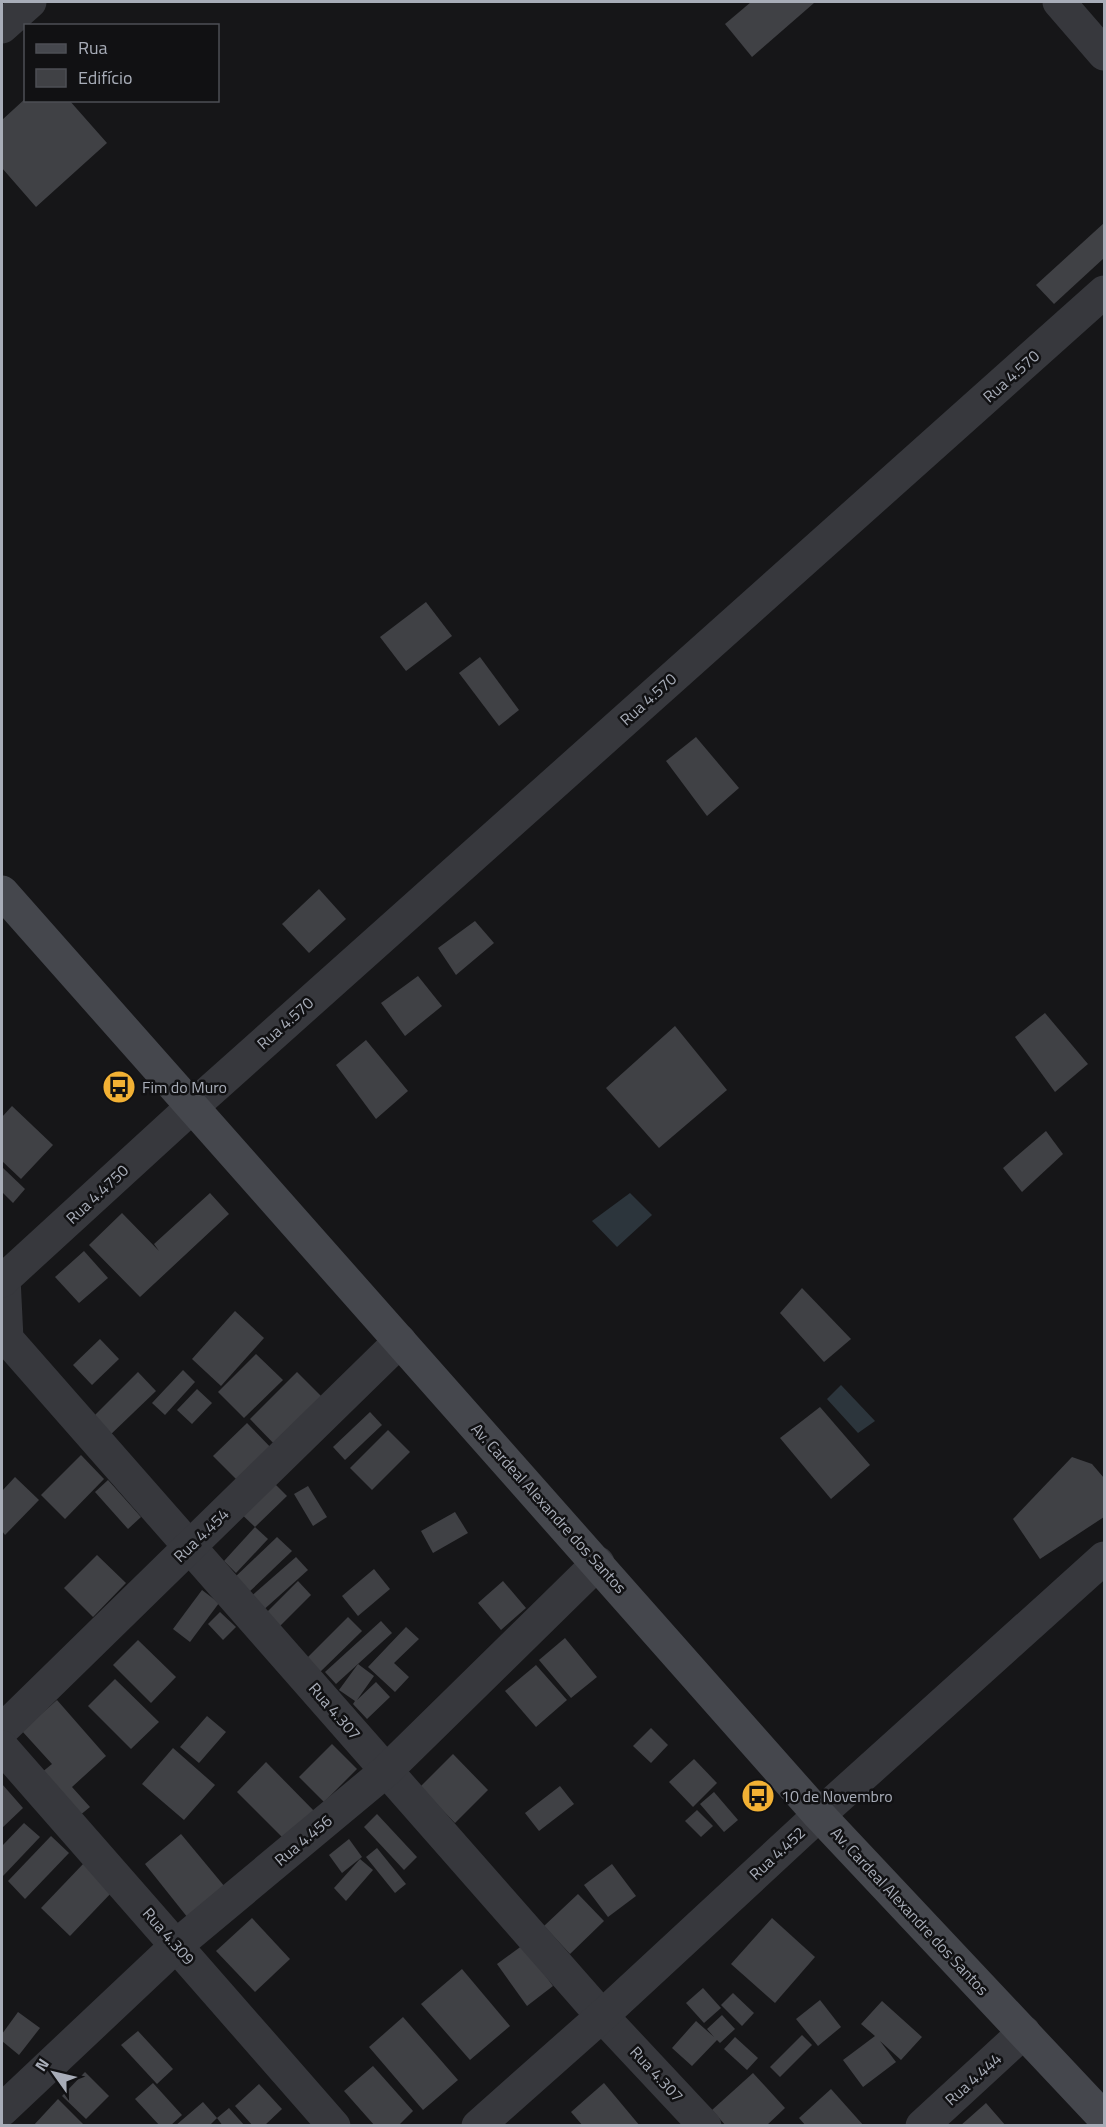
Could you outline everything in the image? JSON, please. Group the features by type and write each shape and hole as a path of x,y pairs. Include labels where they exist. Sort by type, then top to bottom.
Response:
{"main road":[{"name":"Av. Cardeal Alexandre dos Santos","path":"2,892 819,1815 1104,2118"}],"street":[{"path":"2,27 30,2"},
{"path":"1059,2 1104,54"},
{"name":"Rua 4.570","path":"192,1107 1104,292"},
{"name":"Rua 4.4750","path":"2,1278 192,1107"},
{"name":"Rua 4.307","path":"2,1278 7,1339 602,2016 705,2126"},
{"name":"Rua 4.454","path":"2,1730 400,1341"},
{"name":"Rua 4.452","path":"478,2126 602,2016 819,1815 1104,1558"},
{"name":"Rua 4.456","path":"2,2110 177,1945 387,1770 598,1563"},
{"name":"Rua 4.309","path":"2,1747 334,2126"},
{"name":"Rua 4.444","path":"922,2126 1024,2032"}],"shaded area":[{"path":"630,1193 652,1215 617,1247 592,1221"},
{"path":"841,1385 875,1421 858,1433 827,1399"}],"building":[{"path":"751,2 814,3 752,57 725,24"},
{"path":"24,100 24,102 71,102 107,143 36,207 2,168 2,120"},
{"path":"1104,223 1104,258 1054,304 1036,285"},
{"path":"426,602 452,636 406,671 380,637"},
{"path":"480,657 519,710 499,726 459,673"},
{"path":"696,737 739,788 707,816 666,761"},
{"path":"319,889 346,919 309,953 282,924"},
{"path":"475,921 494,943 456,975 438,948"},
{"path":"418,976 442,1006 405,1036 381,1003"},
{"path":"1045,1013 1088,1064 1055,1092 1015,1037"},
{"path":"675,1026 727,1090 659,1148 606,1088"},
{"path":"366,1040 408,1091 376,1119 336,1065"},
{"path":"12,1106 53,1145 21,1179 2,1161 2,1117"},
{"path":"1046,1131 1063,1154 1022,1192 1003,1168"},
{"path":"2,1167 25,1189 13,1203 2,1192"},
{"path":"210,1193 229,1214 140,1297 89,1245 122,1213 159,1251 154,1244"},
{"path":"84,1251 108,1278 79,1303 55,1277"},
{"path":"802,1288 851,1339 824,1362 780,1313"},
{"path":"235,1311 264,1338 221,1386 192,1359"},
{"path":"100,1339 119,1359 92,1385 73,1365"},
{"path":"256,1354 283,1380 244,1418 218,1392"},
{"path":"183,1370 195,1382 165,1415 152,1403"},
{"path":"138,1372 156,1391 108,1437 91,1419"},
{"path":"297,1372 329,1404 281,1451 250,1419"},
{"path":"197,1389 212,1403 192,1424 177,1410"},
{"path":"820,1407 870,1465 831,1499 780,1438"},
{"path":"370,1412 382,1425 345,1460 333,1447"},
{"path":"247,1423 278,1455 245,1488 213,1456"},
{"path":"388,1430 410,1452 372,1490 350,1468"},
{"path":"81,1455 104,1479 65,1519 41,1495"},
{"path":"1072,1457 1092,1464 1104,1478 1104,1517 1040,1559 1013,1519"},
{"path":"15,1477 39,1500 5,1535 2,1531 2,1491"},
{"path":"268,1477 287,1496 255,1527 236,1509"},
{"path":"108,1480 141,1517 128,1529 95,1492"},
{"path":"308,1486 327,1517 313,1526 294,1494"},
{"path":"455,1512 468,1533 433,1553 421,1531"},
{"path":"255,1527 268,1539 236,1573 224,1561"},
{"path":"277,1537 292,1551 247,1594 233,1579"},
{"path":"97,1555 126,1583 93,1617 64,1588"},
{"path":"296,1557 308,1570 260,1613 248,1599"},
{"path":"374,1569 390,1589 358,1616 342,1596"},
{"path":"298,1581 311,1595 279,1627 266,1613"},
{"path":"503,1581 526,1608 501,1630 478,1603"},
{"path":"202,1590 219,1603 190,1642 173,1629"},
{"path":"220,1612 236,1627 223,1640 208,1624"},
{"path":"348,1617 362,1631 318,1674 305,1660"},
{"path":"381,1621 392,1633 336,1684 325,1672"},
{"path":"406,1627 419,1639 394,1663 409,1677 395,1692 368,1667"},
{"path":"565,1638 597,1677 571,1698 539,1660"},
{"path":"138,1640 176,1677 151,1703 113,1665"},
{"path":"358,1664 374,1676 357,1700 376,1682 390,1697 367,1719 353,1704 355,1701 339,1690"},
{"path":"536,1665 567,1700 536,1727 505,1691"},
{"path":"115,1679 159,1722 131,1749 88,1706"},
{"path":"57,1700 106,1756 72,1787 90,1807 79,1816 41,1773 52,1764 22,1731"},
{"path":"207,1716 226,1732 199,1763 180,1747"},
{"path":"651,1728 668,1745 651,1763 633,1746"},
{"path":"332,1744 357,1769 324,1802 299,1777"},
{"path":"173,1748 215,1785 184,1820 142,1784"},
{"path":"453,1754 488,1790 455,1823 420,1787"},
{"path":"694,1759 717,1783 693,1807 669,1782"},
{"path":"266,1762 317,1814 288,1843 237,1792"},
{"path":"2,1784 23,1808 2,1828"},
{"path":"560,1786 574,1804 539,1831 525,1813"},
{"path":"714,1792 738,1820 724,1832 700,1804"},
{"path":"697,1810 713,1826 701,1837 685,1821"},
{"path":"377,1814 417,1857 404,1870 364,1827"},
{"path":"24,1823 40,1837 3,1876 2,1846"},
{"path":"181,1834 225,1887 188,1918 145,1864"},
{"path":"51,1836 69,1853 25,1899 8,1881"},
{"path":"349,1839 362,1857 342,1873 329,1855"},
{"path":"377,1848 406,1884 395,1893 366,1857"},
{"path":"360,1859 373,1870 346,1901 334,1888"},
{"path":"84,1863 113,1891 70,1936 41,1908"},
{"path":"612,1864 636,1896 608,1917 584,1885"},
{"path":"578,1894 604,1921 570,1954 544,1926"},
{"path":"252,1918 290,1959 255,1992 216,1951"},
{"path":"772,1918 815,1957 775,2003 731,1964"},
{"path":"523,1945 553,1986 527,2006 497,1964"},
{"path":"462,1969 510,2026 470,2060 421,2004"},
{"path":"703,1988 721,2008 704,2023 686,2003"},
{"path":"733,1993 754,2013 742,2026 721,2005"},
{"path":"820,2000 841,2027 818,2046 796,2019"},
{"path":"882,2001 922,2037 901,2060 880,2041 896,2062 863,2087 843,2060 875,2036 861,2024"},
{"path":"18,2012 40,2028 19,2055 2,2041 2,2034"},
{"path":"722,2015 735,2029 720,2043 717,2040 692,2066 672,2048 696,2021 714,2037 707,2029"},
{"path":"403,2017 458,2080 423,2110 369,2047"},
{"path":"138,2031 173,2069 157,2084 121,2045"},
{"path":"802,2035 812,2045 780,2077 770,2067"},
{"path":"735,2037 758,2058 747,2070 724,2049"},
{"path":"373,2066 413,2111 398,2126 375,2126 344,2091"},
{"path":"85,2072 109,2096 86,2119 62,2096"},
{"path":"753,2073 785,2108 766,2126 726,2126 712,2110"},
{"path":"153,2083 182,2115 170,2126 160,2126 135,2099"},
{"path":"604,2083 640,2126 583,2126 571,2112"},
{"path":"259,2084 282,2109 264,2126 253,2126 235,2106"},
{"path":"831,2089 864,2126 806,2126 799,2118"},
{"path":"58,2099 85,2126 33,2126"},
{"path":"203,2102 217,2118 209,2126 175,2126"},
{"path":"986,2103 1006,2126 960,2126"},
{"path":"229,2108 245,2126 223,2126 217,2118"}],"place":[{"name":"Fim do Muro","path":"119,1087"},
{"name":"10 de Novembro","path":"758,1796"}]}
